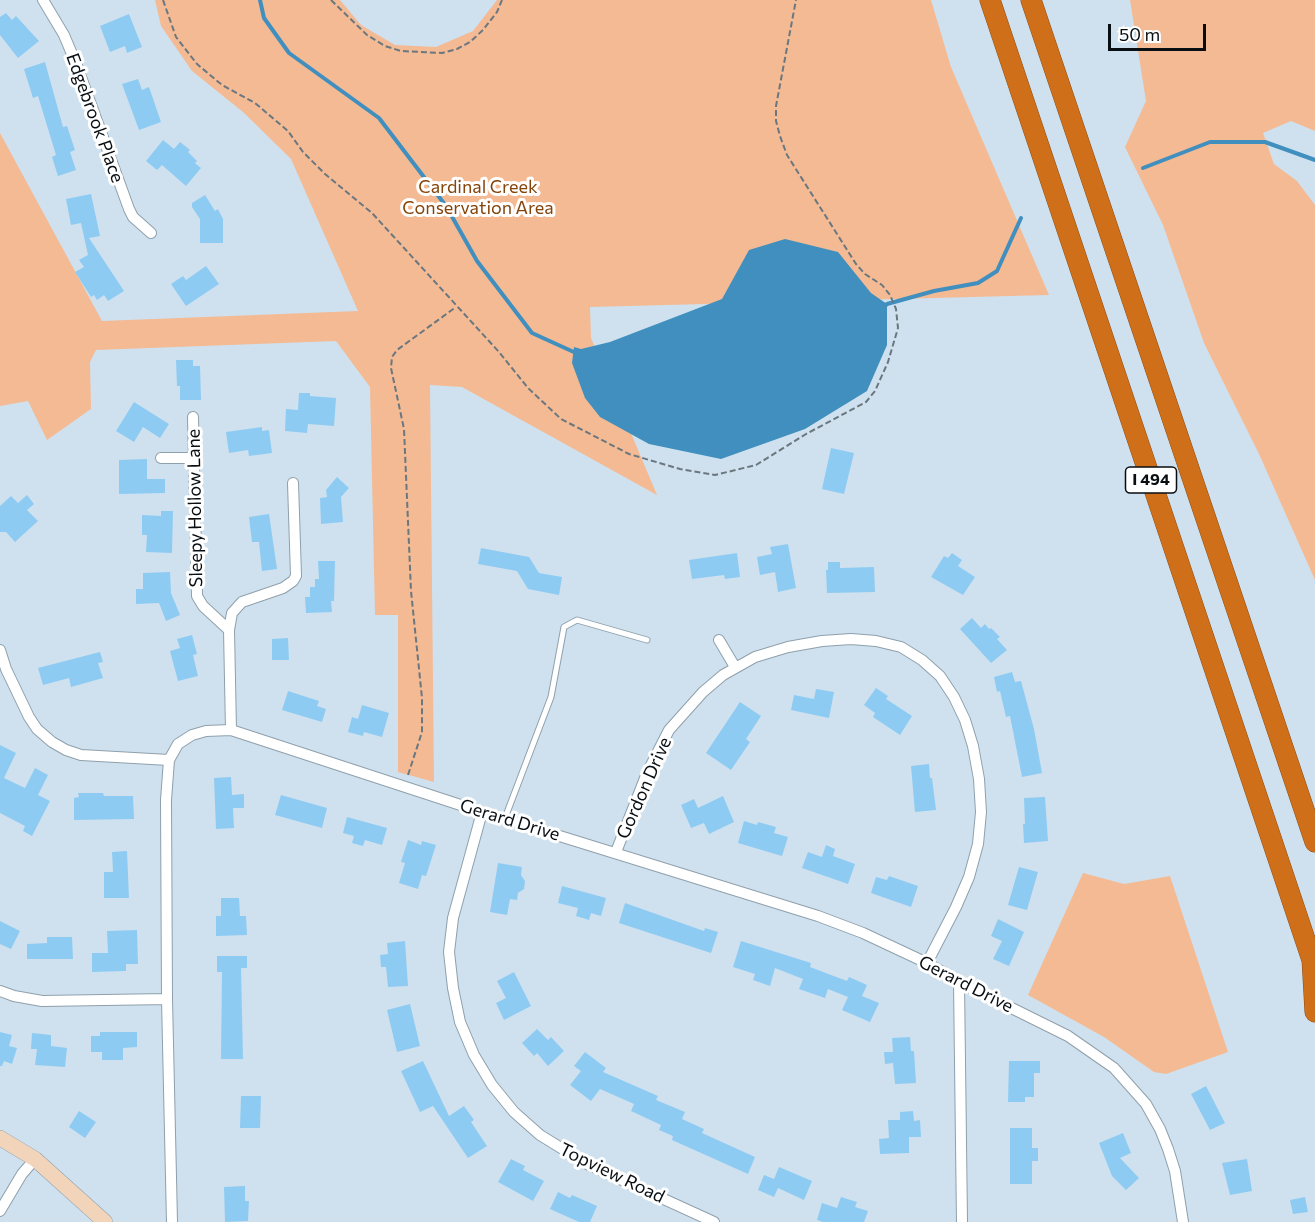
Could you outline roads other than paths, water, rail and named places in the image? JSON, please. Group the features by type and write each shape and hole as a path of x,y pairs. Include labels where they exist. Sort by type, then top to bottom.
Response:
{"highway":[{"name":"I 494","path":"990,0 1313,964"},
{"name":"I 494","path":"1031,0 1315,842"},
{"path":"1313,964 1315,1012"}],"street":[{"name":"Edgebrook Place","path":"42,0 64,35 77,66 129,209 151,233"},
{"name":"Sleepy Hollow Lane","path":"193,417 197,596 203,606 229,630"},
{"path":"160,458 193,458"},
{"path":"231,730 229,630 232,613 242,602 289,585 296,576 293,483"},
{"name":"Gordon Drive","path":"616,852 647,773 669,730 703,692 735,667 755,657 788,647 822,641 851,639 876,641 901,647 922,660 940,676 954,697 965,720 973,746 979,779 981,812 978,844 969,877 927,963"},
{"path":"719,640 735,667"},
{"path":"0,650 3,670 37,729 52,742 81,755 169,760 166,800 167,999 172,1222"},
{"name":"Gerard Drive","path":"169,760 178,744 192,735 206,731 231,730 482,812 808,912 863,933 927,963 959,982 1068,1036 1114,1068 1146,1104 1160,1129 1175,1171 1183,1222"},
{"name":"Topview Road","path":"482,812 453,918 449,952 460,1022 474,1055 502,1098 540,1136 587,1164 714,1222"},
{"path":"959,982 962,1222"},
{"path":"0,991 42,1001 167,999"},
{"path":"0,1138 35,1159 105,1222"},
{"path":"0,1210 22,1174 35,1159"}],"lane":[{"path":"505,818 551,697 564,627 577,620 647,640"}],"water":[{"path":"785,239 838,252 871,293 887,304 887,345 867,391 805,429 721,459 649,444 600,417 585,398 572,363 574,347 581,349 610,342 722,299 749,250"}],"waterway":[{"path":"260,0 264,18 289,53 379,118 446,206 477,261 532,333 576,353"},
{"path":"1143,168 1210,142 1265,142 1315,160"},
{"path":"885,306 934,291 978,283 997,271 1021,218"}],"park label":[{"name":"Cardinal Creek Conservation Area","path":"478,198"}]}
